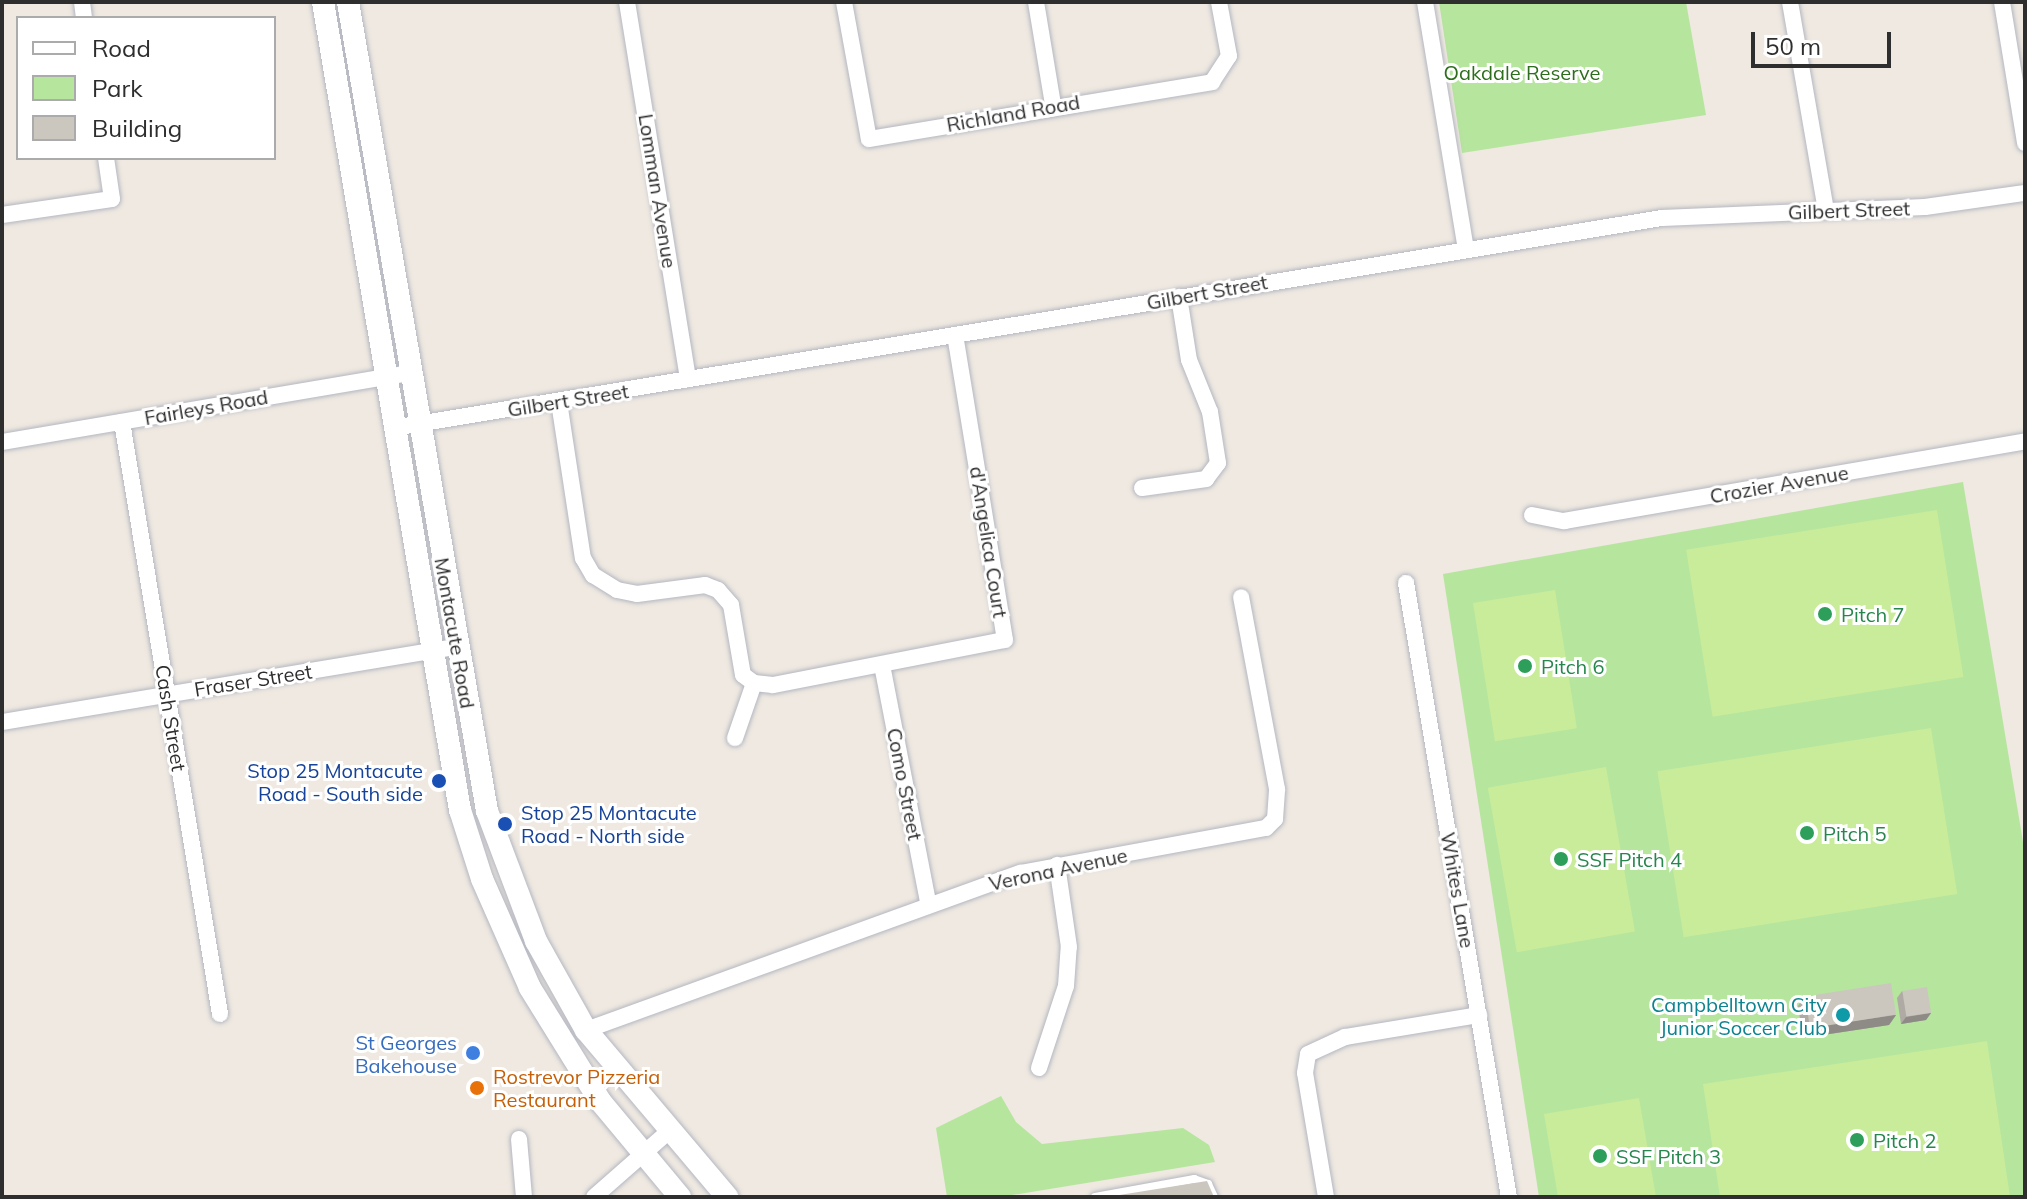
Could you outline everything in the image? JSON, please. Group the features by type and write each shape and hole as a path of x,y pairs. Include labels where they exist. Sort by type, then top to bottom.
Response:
{"main road":[{"name":"Montacute Road","path":"323,2 460,810 508,944 600,1101 643,1157 680,1197"},
{"name":"Montacute Road","path":"348,2 487,811 536,941 586,1030 727,1197"}],"street":[{"name":"Lomman Avenue","path":"627,2 688,379"},
{"name":"Richland Road","path":"844,2 869,139 1053,105 1212,82 1229,56 1219,2"},
{"path":"1036,2 1053,105"},
{"path":"1425,2 1466,249"},
{"path":"1790,2 1826,211"},
{"path":"2002,2 2025,143"},
{"path":"2,215 112,199 106,160"},
{"name":"Gilbert Street","path":"393,428 1662,218 1925,207 2025,193"},
{"path":"1142,488 1206,479 1218,463 1210,412 1189,360 1179,297"},
{"name":"d'Angelica Court","path":"748,679 773,685 1005,640 955,335"},
{"name":"Fairleys Road","path":"2,442 411,373"},
{"path":"559,402 583,558 593,575 617,590 637,594 705,585 718,590 731,605 748,679 735,738"},
{"name":"Cash Street","path":"122,422 220,1014"},
{"name":"Crozier Avenue","path":"1532,515 1564,521 2025,441"},
{"name":"Whites Lane","path":"1406,583 1509,1197"},
{"name":"Verona Avenue","path":"586,1030 928,902 1057,865 1252,834 1275,819 1277,789 1241,597"},
{"name":"Fraser Street","path":"2,722 457,647"},
{"name":"Como Street","path":"882,665 928,902"},
{"path":"1039,1068 1066,986 1069,947 1057,865"},
{"path":"1326,1197 1305,1073 1308,1054 1345,1037 1479,1015"},
{"path":"594,1197 669,1131"},
{"path":"519,1139 524,1197"}],"lane":[{"path":"1095,1197 1194,1179 1208,1184 1214,1197"}],"green space":[{"name":"Oakdale Reserve","path":"1439,2 1686,2 1706,115 1462,153"},
{"path":"1963,482 2025,854 2025,1197 1539,1197 1443,574"},
{"name":"Pitch 7","path":"1937,510 1963,677 1713,717 1686,550"},
{"name":"Pitch 6","path":"1555,590 1577,728 1495,741 1473,603"},
{"name":"Pitch 5","path":"1931,728 1957,894 1684,937 1657,771"},
{"name":"SSF Pitch 4","path":"1606,767 1635,931 1517,952 1488,788"},
{"name":"Pitch 2","path":"1987,1041 2010,1197 1720,1197 1703,1084"},
{"path":"1001,1096 1016,1122 1042,1144 1183,1128 1209,1145 1215,1162 1000,1197 947,1197 936,1128"},
{"name":"SSF Pitch 3","path":"1639,1098 1656,1197 1558,1197 1544,1114"}],"building":[{"name":"Campbelltown City Junior Soccer Club","path":"1891,983 1896,1015 1810,1028 1805,997"},
{"path":"1927,987 1931,1013 1906,1017 1902,991"},
{"path":"1207,1181 1214,1197 1107,1197"}],"place":[{"name":"Pitch 7","path":"1825,614"},
{"name":"Pitch 6","path":"1525,666"},
{"name":"Stop 25 Montacute Road - South side","path":"439,781"},
{"name":"Stop 25 Montacute Road - North side","path":"505,824"},
{"name":"Pitch 5","path":"1807,833"},
{"name":"SSF Pitch 4","path":"1561,859"},
{"name":"Campbelltown City Junior Soccer Club","path":"1843,1015"},
{"name":"St Georges Bakehouse","path":"473,1053"},
{"name":"Rostrevor Pizzeria Restaurant","path":"477,1088"},
{"name":"Pitch 2","path":"1857,1140"},
{"name":"SSF Pitch 3","path":"1600,1156"}]}
